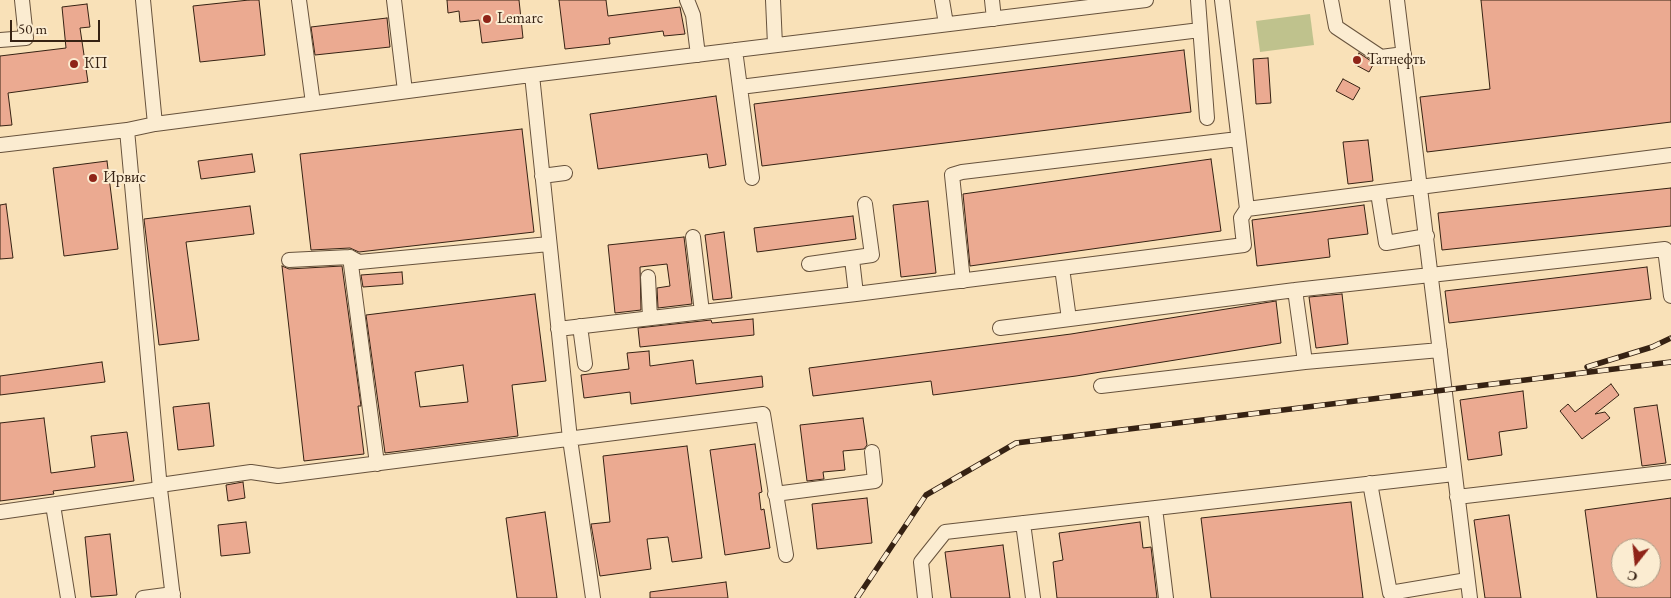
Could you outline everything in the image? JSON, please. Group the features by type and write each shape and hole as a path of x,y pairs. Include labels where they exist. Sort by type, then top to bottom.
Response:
{"street":[{"path":"0,40 26,38 22,0"},
{"path":"143,0 156,124"},
{"path":"299,0 313,103"},
{"path":"394,0 405,91"},
{"path":"687,0 693,16 698,55"},
{"path":"773,0 775,45"},
{"path":"942,0 946,24"},
{"path":"992,0 994,18"},
{"path":"0,145 127,130 156,124 405,91 1146,0"},
{"path":"1198,0 1207,118"},
{"path":"558,329 963,281 1244,245 1241,218 1246,209 1222,0"},
{"path":"1331,0 1336,28 1380,57 1404,54"},
{"path":"1397,0 1470,598"},
{"path":"740,87 1200,30"},
{"path":"735,50 752,178"},
{"path":"532,75 570,439 593,598"},
{"path":"127,130 160,487 173,596 142,598"},
{"path":"963,281 952,175 962,172 1238,139"},
{"path":"1246,209 1671,155"},
{"path":"542,176 565,173"},
{"path":"1378,193 1386,243 1427,236"},
{"path":"809,264 852,259 872,254 865,204"},
{"path":"693,237 702,312"},
{"path":"289,260 350,256 359,262 550,244"},
{"path":"1000,328 1295,290 1666,249 1671,296"},
{"path":"350,256 377,464"},
{"path":"852,259 856,294"},
{"path":"1062,268 1069,320"},
{"path":"648,277 650,318"},
{"path":"1295,290 1305,362"},
{"path":"580,326 585,364"},
{"path":"1101,386 1305,362 1440,350"},
{"path":"0,512 250,472 278,476 763,414 786,555"},
{"path":"775,494 875,481 872,452"},
{"path":"1457,497 1671,472"},
{"path":"925,598 921,562 946,532 1454,474"},
{"path":"1370,484 1390,593 1467,580"},
{"path":"53,505 68,598"},
{"path":"1155,508 1166,598"},
{"path":"1024,523 1033,598"}],"green space":[{"path":"1310,14 1314,45 1260,52 1256,21"}],"building":[{"path":"259,0 265,55 200,62 193,6"},
{"path":"447,0 519,0 523,38 482,43 479,20 460,22 459,11 448,13"},
{"path":"559,0 606,0 608,16 680,7 685,34 664,36 663,31 609,38 610,44 565,49"},
{"path":"1481,0 1671,0 1671,122 1427,152 1420,97 1490,89"},
{"path":"87,4 90,27 80,28 88,82 8,93 12,125 0,126 0,56 66,48 62,7"},
{"path":"387,18 390,47 315,55 311,27"},
{"path":"1184,50 1191,112 762,166 754,104"},
{"path":"1359,53 1374,63 1369,72 1354,64"},
{"path":"1268,58 1271,103 1256,104 1253,59"},
{"path":"1343,79 1360,88 1353,100 1336,91"},
{"path":"716,96 726,165 709,168 707,154 598,169 590,114"},
{"path":"522,129 534,232 359,252 350,248 311,250 300,154"},
{"path":"1368,140 1373,181 1348,184 1343,142"},
{"path":"252,154 255,172 201,179 198,161"},
{"path":"1211,159 1221,231 970,266 963,194"},
{"path":"107,161 118,249 64,256 53,168"},
{"path":"1671,188 1671,226 1442,250 1438,213"},
{"path":"928,201 936,273 901,277 893,205"},
{"path":"6,204 13,258 0,259 0,205"},
{"path":"1364,205 1368,234 1328,239 1330,257 1257,266 1252,220"},
{"path":"250,206 254,234 186,242 199,340 159,345 144,219"},
{"path":"853,216 856,239 757,252 754,228"},
{"path":"724,232 732,298 713,300 705,235"},
{"path":"684,237 692,304 658,308 657,288 670,286 667,264 640,267 641,310 615,313 608,245"},
{"path":"282,266 289,269 342,266 361,406 358,406 364,454 304,461"},
{"path":"1647,267 1651,299 1449,323 1445,291"},
{"path":"402,272 403,284 363,287 361,275"},
{"path":"535,294 546,381 512,385 518,436 385,453 366,315","holes":["463,365 468,402 420,407 415,372"]},
{"path":"1342,294 1348,344 1316,348 1309,297"},
{"path":"1276,301 1281,343 1076,376 933,395 931,381 813,396 809,368 1071,334"},
{"path":"753,319 754,335 640,347 638,328 711,320 712,323"},
{"path":"649,351 650,366 693,360 696,384 762,376 763,387 631,404 630,392 584,398 581,375 629,369 627,353"},
{"path":"102,362 105,382 0,395 0,376"},
{"path":"1611,384 1619,395 1595,414 1605,412 1610,418 1582,439 1560,411 1568,404 1575,412"},
{"path":"1523,391 1527,428 1499,432 1502,455 1468,460 1460,400"},
{"path":"209,403 214,446 178,450 173,407"},
{"path":"1657,405 1666,463 1642,466 1634,408"},
{"path":"44,418 51,473 95,467 91,436 127,432 134,481 53,491 54,494 0,501 0,423"},
{"path":"863,418 867,445 864,449 843,451 845,470 823,472 824,479 807,481 800,425"},
{"path":"755,444 762,492 759,493 761,510 764,509 770,548 725,555 710,450"},
{"path":"687,446 702,558 672,562 668,537 647,539 651,569 600,576 591,524 610,522 603,456"},
{"path":"243,482 245,498 228,501 226,485"},
{"path":"867,498 872,543 817,549 812,504"},
{"path":"1671,498 1671,598 1597,598 1585,510"},
{"path":"1351,502 1363,598 1211,598 1201,518"},
{"path":"545,512 557,598 517,598 506,518"},
{"path":"1509,515 1521,598 1485,598 1474,520"},
{"path":"246,522 250,553 221,556 218,525"},
{"path":"1140,522 1143,548 1151,547 1157,598 1057,598 1053,562 1063,560 1059,533"},
{"path":"110,534 117,595 91,597 85,537"},
{"path":"1003,545 1010,598 951,598 945,552"},
{"path":"726,582 728,598 650,598 650,592"}],"railway":[{"path":"1587,367 1652,347 1671,338"},
{"path":"857,598 926,495 1016,443 1671,362"}],"place":[{"name":"Lemarc","path":"487,19"},
{"name":"Татнефть","path":"1357,60"},
{"name":"КП","path":"74,64"},
{"name":"Ирвис","path":"93,178"}]}
